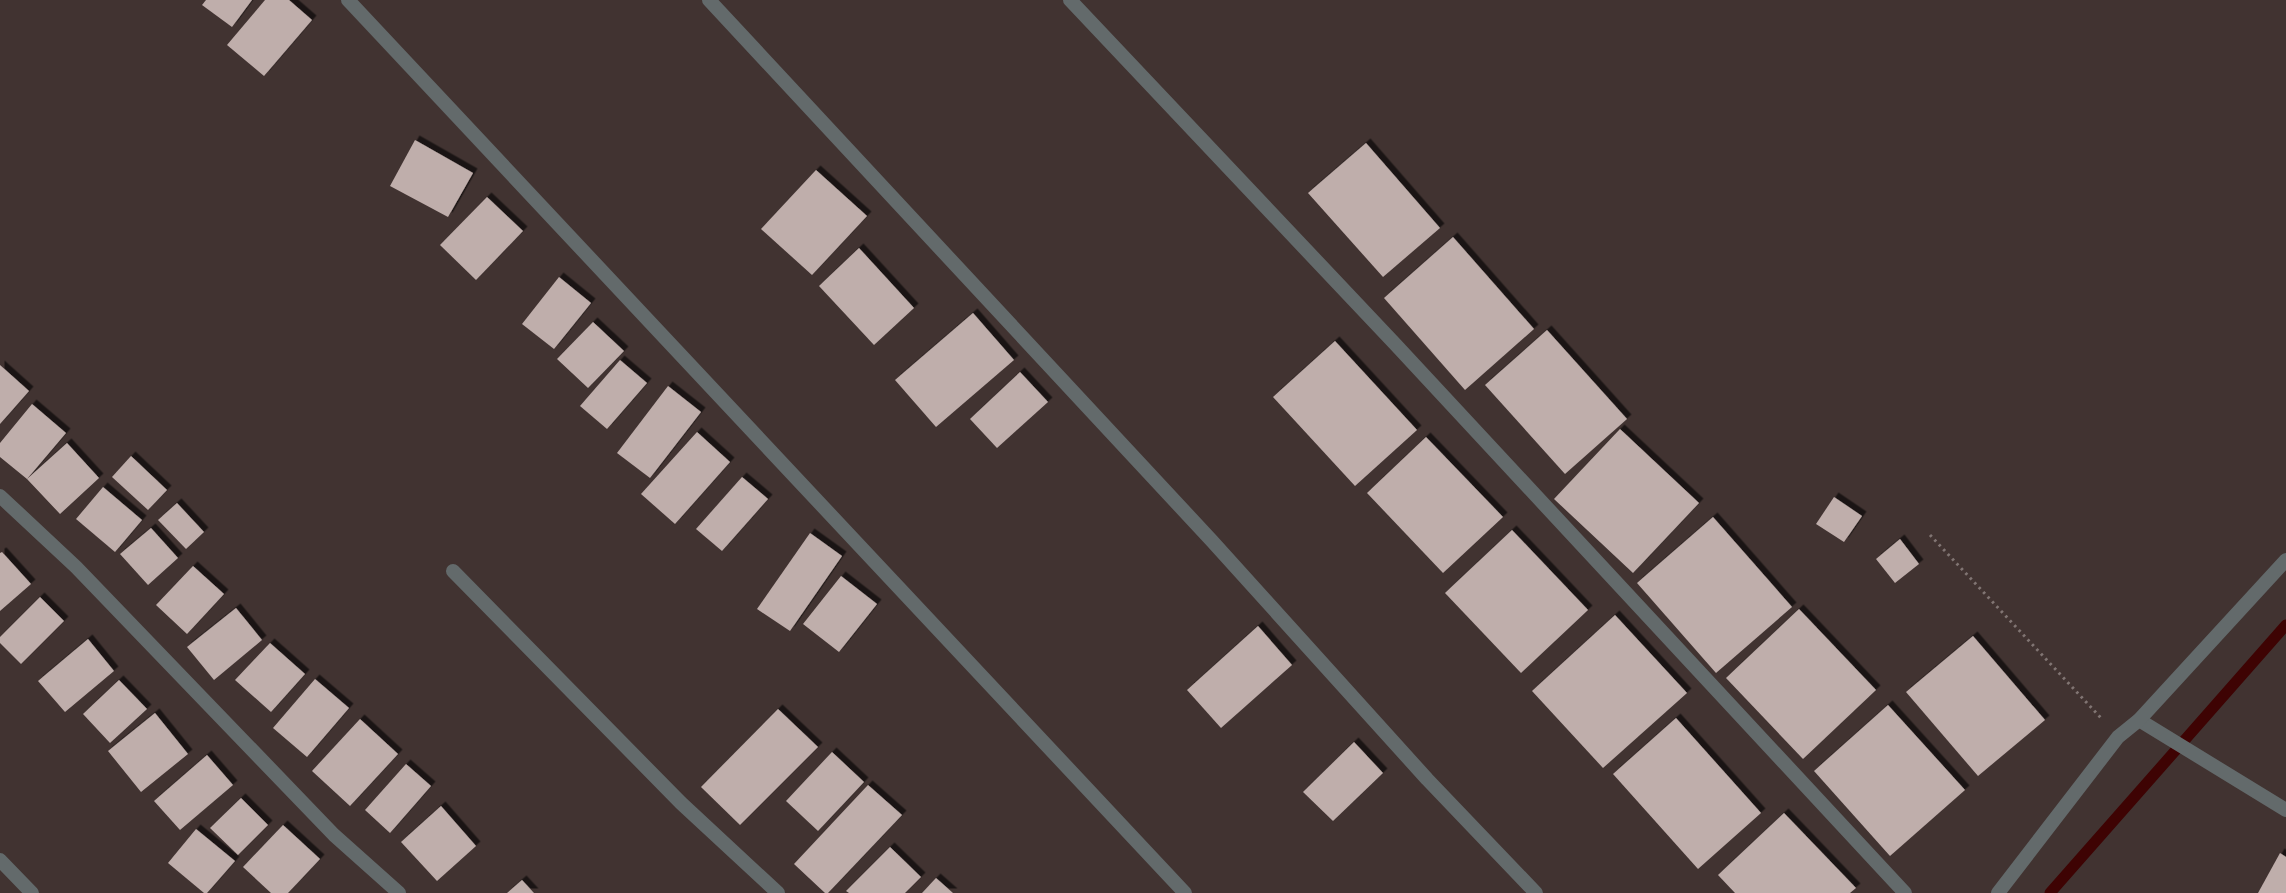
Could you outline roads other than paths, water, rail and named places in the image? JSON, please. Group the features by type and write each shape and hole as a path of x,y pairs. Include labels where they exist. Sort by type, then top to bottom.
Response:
{"street":[{"path":"348,0 1185,893"},
{"path":"710,0 1212,541 1428,779 1536,893"},
{"path":"1070,0 1396,345 1905,893"},
{"path":"0,496 76,567 334,835 399,893"},
{"path":"1998,893 2118,737 2139,720 2286,560"},
{"path":"452,571 681,803 778,893"},
{"path":"2139,720 2286,810"},
{"path":"0,860 32,893"}],"waterway":[{"path":"2050,893 2286,625"}]}
